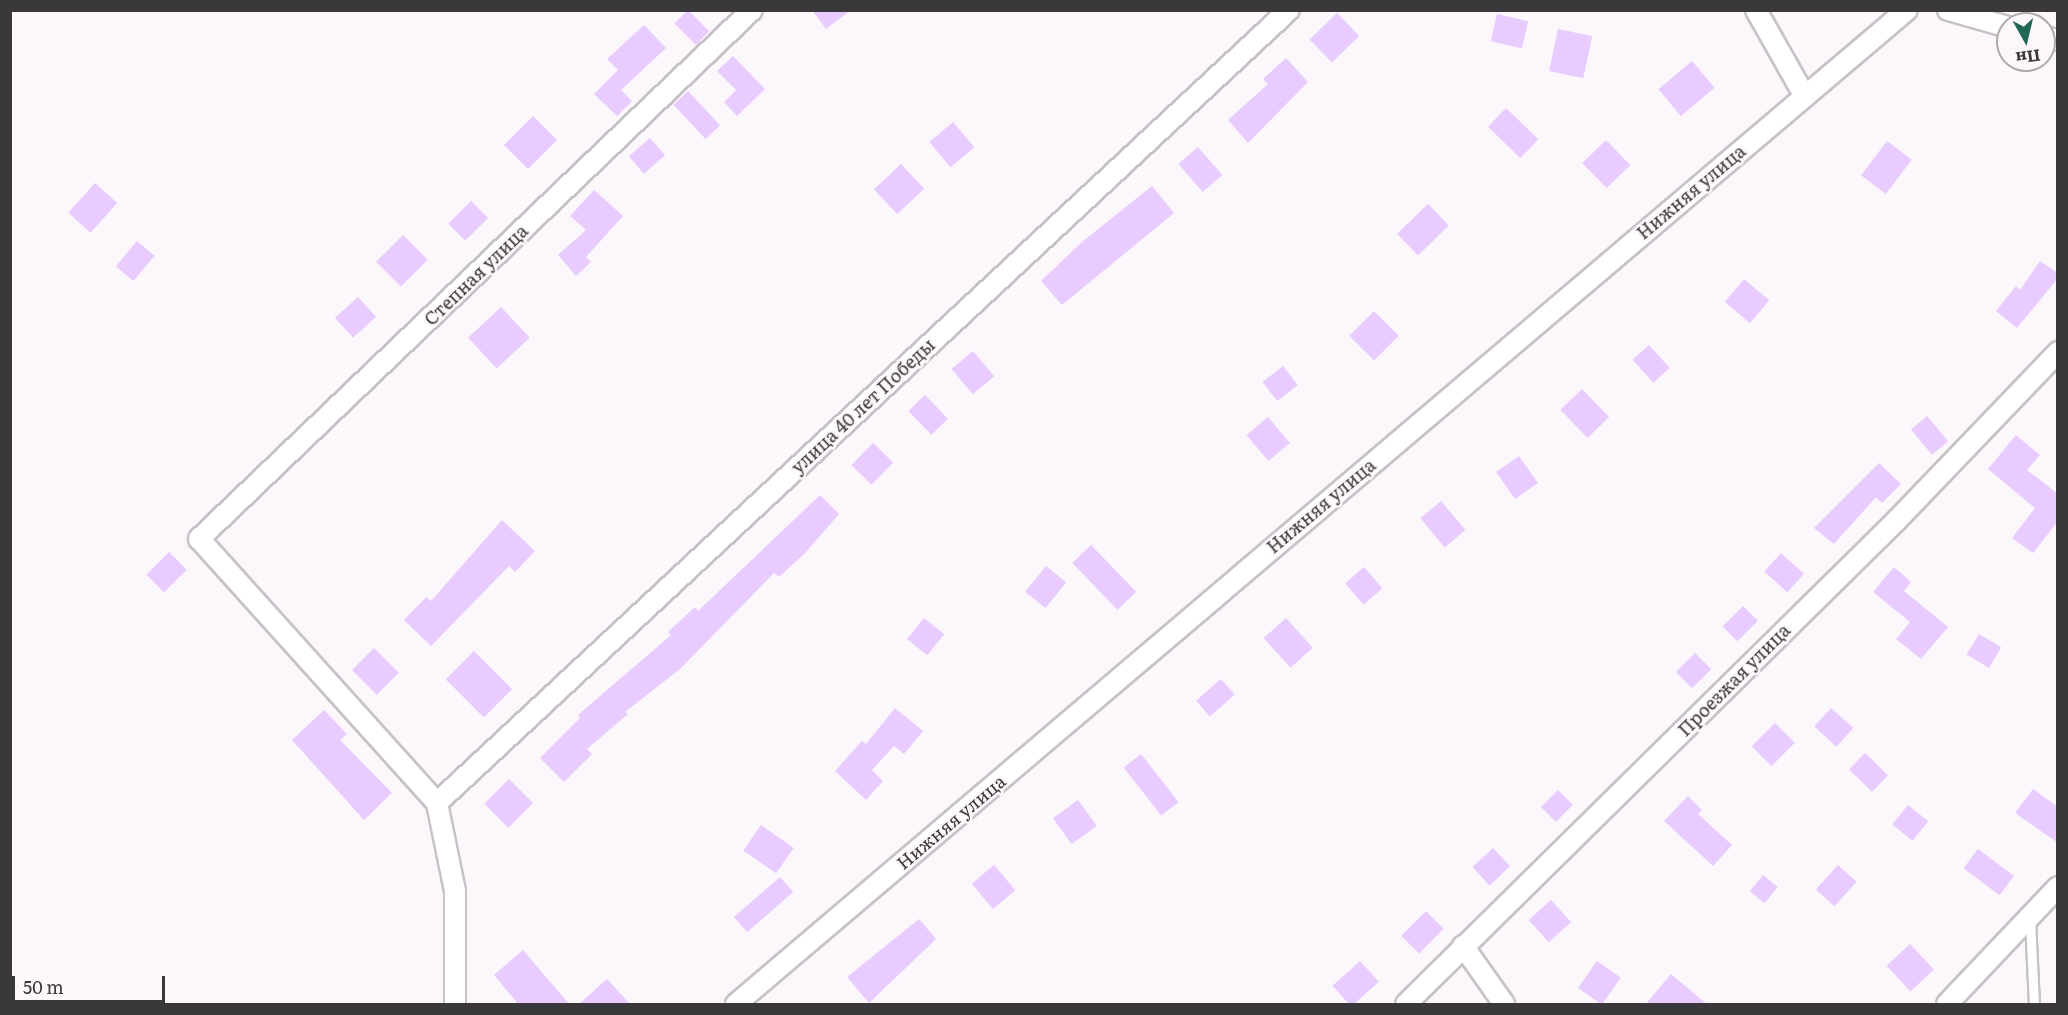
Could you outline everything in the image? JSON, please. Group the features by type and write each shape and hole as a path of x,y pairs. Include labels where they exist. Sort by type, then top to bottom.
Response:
{"street":[{"name":"Степная улица","path":"437,803 199,538 752,10"},
{"name":"улица 40 лет Победы","path":"437,803 1289,10"},
{"path":"1756,10 1804,95"},
{"name":"Нижняя улица","path":"736,1005 1804,95 1907,10"},
{"path":"1948,10 1996,24"},
{"name":"Проезжая улица","path":"1406,1005 1463,946 1897,520 2058,352"},
{"path":"437,803 455,891 455,1005"},
{"path":"1947,1005 2058,887"},
{"path":"1463,946 1504,1005"}],"lane":[{"path":"2030,916 2034,1005"}],"building":[{"path":"688,10 709,31 696,45 675,23"},
{"path":"812,10 851,10 826,29"},
{"path":"1337,13 1359,36 1332,62 1310,39"},
{"path":"1497,14 1528,21 1522,48 1491,41"},
{"path":"644,25 666,48 621,90 632,101 617,116 594,94 618,70 607,59"},
{"path":"1558,29 1592,36 1583,78 1549,71"},
{"path":"733,56 765,89 737,116 724,102 736,90 717,71"},
{"path":"1286,58 1308,82 1248,143 1228,120 1268,84 1263,79"},
{"path":"1692,61 1714,88 1681,116 1658,89"},
{"path":"688,91 720,125 705,139 673,105"},
{"path":"1506,108 1538,139 1520,158 1488,127"},
{"path":"533,116 557,140 528,169 504,145"},
{"path":"953,122 974,147 950,167 929,142"},
{"path":"650,138 665,155 644,174 629,156"},
{"path":"1606,140 1630,165 1607,188 1582,163"},
{"path":"1887,141 1912,160 1886,194 1861,175"},
{"path":"1198,147 1222,175 1203,192 1178,164"},
{"path":"901,164 924,189 897,214 874,189"},
{"path":"95,183 117,203 91,233 68,213"},
{"path":"1152,186 1174,213 1062,305 1041,281 1082,242"},
{"path":"594,190 623,216 586,257 591,262 576,276 558,255 586,230 570,216"},
{"path":"471,201 488,218 465,241 448,224"},
{"path":"1428,204 1449,226 1418,255 1397,234"},
{"path":"403,235 428,260 401,287 376,262"},
{"path":"137,241 155,256 133,281 116,266"},
{"path":"2040,261 2058,273 2058,278 2017,328 1996,311 2016,286 2020,290"},
{"path":"1744,279 1769,300 1750,323 1725,302"},
{"path":"358,297 376,317 353,338 335,318"},
{"path":"501,307 530,338 497,368 468,338"},
{"path":"1374,311 1399,336 1374,360 1349,336"},
{"path":"1649,345 1670,368 1653,383 1633,360"},
{"path":"973,351 994,376 973,394 952,369"},
{"path":"1283,366 1298,385 1277,401 1263,382"},
{"path":"1582,389 1609,417 1588,438 1560,410"},
{"path":"925,395 948,419 931,435 908,411"},
{"path":"1927,416 1948,441 1932,455 1911,429"},
{"path":"1268,417 1290,443 1268,461 1247,435"},
{"path":"2016,435 2040,455 2027,470 2058,494 2058,521 2033,553 2012,538 2035,508 1988,469"},
{"path":"873,443 893,462 872,485 851,465"},
{"path":"1519,456 1538,483 1515,499 1496,472"},
{"path":"1879,463 1901,484 1882,503 1876,497 1834,544 1814,528"},
{"path":"820,495 839,514 805,553 779,577 774,573 680,669 625,712 628,714 587,749 592,754 564,782 540,758 580,718 578,715 671,635 668,632 695,607 698,611"},
{"path":"1441,501 1465,530 1445,547 1420,518"},
{"path":"502,520 535,551 515,572 509,566 431,646 404,620 426,597 431,601"},
{"path":"1091,545 1136,592 1117,610 1072,563"},
{"path":"169,552 187,570 164,592 146,575"},
{"path":"1781,553 1804,574 1787,592 1764,572"},
{"path":"1046,566 1066,582 1045,608 1025,592"},
{"path":"1364,567 1382,588 1364,605 1345,583"},
{"path":"1894,567 1911,582 1904,591 1948,627 1921,659 1896,639 1910,622 1873,592"},
{"path":"1743,606 1758,621 1737,641 1722,627"},
{"path":"924,618 944,634 927,655 907,639"},
{"path":"1286,618 1313,648 1290,668 1264,638"},
{"path":"1979,634 2001,647 1989,668 1967,655"},
{"path":"374,648 399,673 377,695 352,670"},
{"path":"474,651 512,689 484,717 446,679"},
{"path":"1695,653 1711,669 1692,688 1676,672"},
{"path":"1221,679 1235,695 1210,716 1196,701"},
{"path":"895,708 923,731 904,754 894,746 872,770 883,781 866,800 835,771 862,741 866,744"},
{"path":"1831,708 1853,728 1837,747 1814,727"},
{"path":"324,710 347,734 340,740 392,793 364,820 292,740"},
{"path":"1775,723 1795,743 1771,766 1752,746"},
{"path":"1865,753 1888,775 1872,792 1849,770"},
{"path":"1141,754 1179,802 1161,816 1124,768"},
{"path":"509,779 533,803 508,828 484,804"},
{"path":"2033,789 2058,807 2058,843 2015,813"},
{"path":"1558,790 1573,805 1556,822 1541,807"},
{"path":"1688,796 1702,810 1698,814 1732,845 1713,866 1664,821"},
{"path":"1078,800 1097,826 1072,844 1053,818"},
{"path":"1908,805 1928,821 1912,841 1892,824"},
{"path":"761,825 794,848 776,873 743,850"},
{"path":"1493,848 1510,866 1490,885 1473,867"},
{"path":"1978,849 2014,876 1999,895 1964,868"},
{"path":"994,865 1015,890 993,909 972,884"},
{"path":"1838,865 1857,882 1834,906 1816,890"},
{"path":"1763,875 1778,887 1765,903 1750,891"},
{"path":"780,877 793,892 747,932 734,917"},
{"path":"1551,900 1571,922 1549,942 1529,920"},
{"path":"1426,911 1444,929 1419,953 1401,936"},
{"path":"919,919 936,939 869,1003 847,977"},
{"path":"1910,944 1934,970 1910,991 1887,966"},
{"path":"523,950 570,1005 519,1005 494,975"},
{"path":"1360,961 1379,982 1354,1004 1349,1004 1333,986"},
{"path":"1597,961 1621,978 1602,1004 1578,988"},
{"path":"1671,974 1708,1005 1645,1005"},
{"path":"607,979 631,1005 578,1005"}]}
